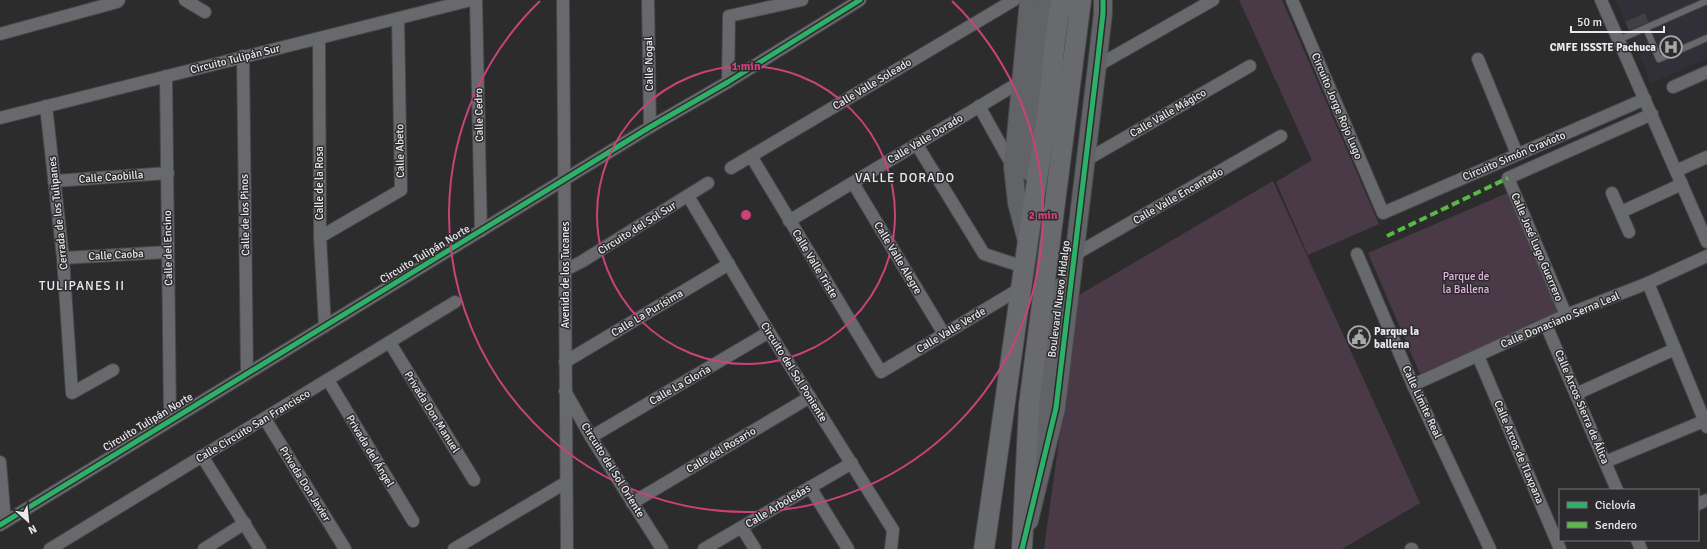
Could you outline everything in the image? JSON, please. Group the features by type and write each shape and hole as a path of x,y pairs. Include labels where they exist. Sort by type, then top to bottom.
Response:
{"main road":[{"path":"1027,241 1017,203 1013,168 1029,0"},
{"path":"1027,241 1034,106 1047,0"},
{"path":"984,549 1022,288 1027,241 1048,113 1057,29 1062,0"},
{"name":"Boulevard Nuevo Hidalgo","path":"1022,549 1029,405 1081,0"},
{"name":"Boulevard Nuevo Hidalgo","path":"1022,549 1096,0"},
{"name":"Boulevard Nuevo Hidalgo","path":"1022,549 1056,408 1097,66 1103,0"}],"street":[{"path":"0,34 117,2 119,0"},
{"path":"185,0 205,12"},
{"name":"Circuito Tulipán Sur","path":"0,118 471,0"},
{"name":"Calle Cedro","path":"476,0 481,231"},
{"name":"Avenida de los Tucanes","path":"563,0 565,180 565,484 567,549"},
{"name":"Calle Nogal","path":"648,0 650,127"},
{"path":"728,82 729,16 802,0"},
{"name":"Circuito Tulipán Norte","path":"3,523 170,419 247,374 650,127 728,82 860,0"},
{"name":"Calle Valle Soleado","path":"731,168 1014,0"},
{"path":"1097,66 1213,0"},
{"name":"Circuito Jorge Rojo Lugo","path":"1292,0 1383,213"},
{"path":"1601,0 1707,242"},
{"name":"Calle Abeto","path":"320,237 401,190 398,19"},
{"name":"Calle de la Rosa","path":"319,39 320,237 325,326"},
{"name":"Calle de los Pinos","path":"243,56 247,374"},
{"path":"1478,59 1517,154"},
{"name":"Calle Valle Mágico","path":"1086,160 1250,66"},
{"path":"1673,87 1707,72"},
{"name":"Calle del Encino","path":"166,76 170,419"},
{"name":"Calle Valle Dorado","path":"789,221 1020,82"},
{"name":"Circuito Simón Cravioto","path":"1383,213 1645,99"},
{"name":"Cerrada de los Tulipanes","path":"46,106 63,258 72,393 112,370"},
{"path":"979,106 1013,168"},
{"name":"Circuito Simón Cravioto","path":"1508,178 1652,114"},
{"name":"Calle Valle Encantado","path":"1074,255 1281,136"},
{"path":"917,145 984,254 1024,267"},
{"name":"Calle Valle Triste","path":"750,156 881,372"},
{"path":"1676,171 1707,157"},
{"name":"Calle Caobilla","path":"54,181 168,173"},
{"name":"Calle José Lugo Guerrero","path":"1508,178 1566,315"},
{"name":"Circuito del Sol Sur","path":"565,270 581,262 708,183"},
{"name":"Calle Valle Alegre","path":"853,183 944,334"},
{"path":"1621,212 1682,184"},
{"path":"1612,193 1629,232"},
{"name":"Circuito del Sol Poniente","path":"688,196 769,332 893,530 891,549"},
{"name":"Calle Caoba","path":"63,258 168,252"},
{"name":"Calle Límite Real","path":"1356,254 1413,385 1490,549"},
{"name":"Calle Donaciano Serna Leal","path":"1413,385 1566,315 1648,283 1707,256"},
{"name":"Calle La Purísima","path":"565,362 729,264"},
{"path":"1605,462 1706,424 1648,283"},
{"name":"Calle Valle Verde","path":"881,372 1022,288"},
{"name":"Calle Circuito San Francisco","path":"50,549 455,302"},
{"name":"Calle Arcos Sierra de Álica","path":"1546,325 1616,489"},
{"name":"Calle La Gloria","path":"591,437 769,332"},
{"name":"Privada Don Manuel","path":"390,343 474,480"},
{"path":"1576,394 1675,349"},
{"name":"Calle Arcos de Tlaxpana","path":"1478,356 1560,549"},
{"name":"Privada del Ángel","path":"328,380 413,521"},
{"name":"Circuito del Sol Oriente","path":"565,391 591,437 662,549"},
{"name":"Calle del Rosario","path":"632,503 810,398"},
{"name":"Privada Don Javier","path":"265,419 345,549"},
{"path":"202,456 260,549"},
{"path":"0,462 3,523"},
{"name":"Calle Arboledas","path":"704,549 852,463"},
{"path":"454,549 565,484"},
{"path":"810,487 848,549"},
{"path":"204,549 245,524"},
{"path":"742,528 756,549"}],"lane":[{"path":"1618,40 1707,2"},
{"path":"1646,28 1659,59 1707,38"}],"shaded area":[{"name":"CMFE ISSSTE Pachuca","path":"1616,0 1707,0 1707,59 1651,83"}],"green space":[{"path":"1239,0 1282,0 1379,224 1308,255 1276,182 1312,160"},
{"path":"1273,181 1420,503 1342,549 1044,549 1079,295"},
{"name":"Parque de la Ballena","path":"1512,191 1564,312 1420,374 1368,253"}],"building":[{"path":"1645,13 1648,22 1629,30 1625,22"}],"marked path":[{"path":"1387,236 1508,178"}],"cycle path":[{"path":"0,525 650,127 728,82 860,0"},
{"path":"1022,549 1056,408 1097,66 1103,0"}],"place":[{"name":"CMFE ISSSTE Pachuca","path":"1671,47"},
{"name":"Parque la ballena","path":"1359,337"}],"district":[{"name":"VALLE DORADO","path":"905,178"},
{"name":"TULIPANES II","path":"82,286"}]}
